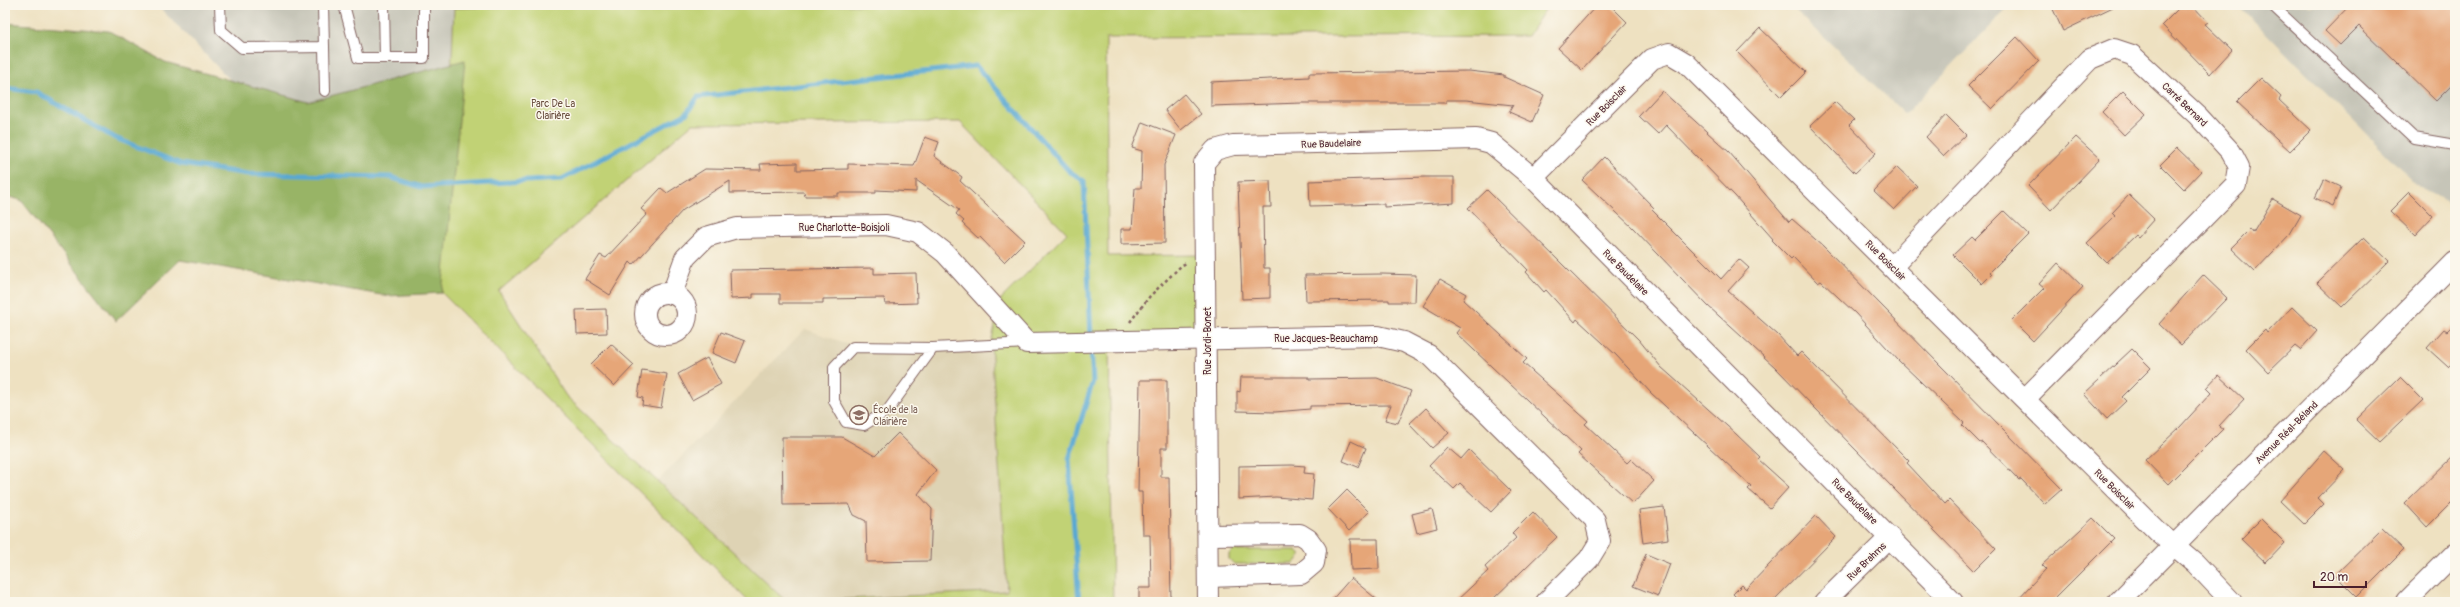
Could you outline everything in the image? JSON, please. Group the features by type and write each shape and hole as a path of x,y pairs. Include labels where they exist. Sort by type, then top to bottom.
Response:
{"street":[{"name":"Carré Bernard","path":"1893,266 2090,59 2114,49 2132,55 2198,116 2231,152 2239,167 2236,185 2024,399"},
{"name":"Rue Boisclair","path":"1533,178 1652,59 1669,53 1686,63 1893,266 2024,399 2174,546 2195,563 2232,602"},
{"name":"Rue Baudelaire","path":"1215,150 1233,146 1476,139 1491,144 1533,178 1953,602"},
{"name":"Rue Jordi-Bonet","path":"1208,602 1207,339 1204,163 1215,150"},
{"name":"Rue Charlotte-Boisjoli","path":"672,294 685,258 706,237 737,228 886,225 918,232 945,253 1026,343"},
{"name":"Avenue Réal-Béland","path":"2118,602 2455,262"},
{"name":"Rue Jacques-Beauchamp","path":"1026,343 1378,336 1404,342 1429,355 1595,520 1600,541 1589,559 1546,602"},
{"path":"1208,535 1300,534 1308,539 1316,550 1314,563 1309,569 1301,574 1208,577"},
{"name":"Rue Brahms","path":"1824,602 1890,537"},
{"path":"2406,602 2455,553"}],"lane":[{"path":"220,5 221,30 242,48 324,47"},
{"path":"323,5 325,92"},
{"path":"344,5 358,58 424,58 424,5"},
{"path":"384,5 385,58"},
{"path":"2276,6 2414,138 2455,145"},
{"path":"933,348 888,410 864,425 846,422 834,401 834,367 853,347 933,348 1026,343"}],"path":[{"path":"1109,341 1150,296 1182,265 1206,255"}],"shaded area":[{"path":"157,5 594,5 455,8 452,78 332,116 241,91"},
{"path":"1790,5 2010,5 1905,114"},
{"path":"2238,5 2455,5 2455,206 2419,187"},
{"name":"École de la Clairière","path":"805,329 857,347 991,343 1007,592 787,602 657,482"}],"green space":[{"name":"Parc De La Clairière","path":"594,5 1548,5 1528,36 1106,38 1108,256 1206,255 1207,339 1109,341 1113,602 787,602 749,602 442,293 454,8","holes":["960,122 1067,233 1001,299 991,343 1007,591 787,602 566,396 499,291 692,124"]},
{"path":"5,23 109,31 165,62 308,102 465,60 442,293 387,296 180,260 116,321 21,200 5,196"},
{"path":"1233,550 1297,550 1301,556 1294,564 1234,564 1229,559 1229,554"}],"building":[{"path":"1597,5 1610,5 1627,22 1582,70 1558,48"},
{"path":"2051,5 2117,5 2063,31"},
{"path":"2182,5 2192,5 2208,22 2205,24 2232,50 2210,74 2162,25"},
{"path":"2350,5 2455,5 2455,82 2436,101 2359,26 2340,45 2325,31"},
{"path":"1760,28 1806,72 1781,97 1737,52"},
{"path":"2017,37 2039,61 1992,109 1968,86"},
{"path":"1469,71 1504,75 1504,77 1544,95 1532,122 1509,112 1513,105 1466,100 1446,100 1446,103 1302,103 1211,106 1211,82 1309,77 1309,73"},
{"path":"2261,78 2281,97 2279,100 2311,130 2290,151 2237,102"},
{"path":"1662,91 1729,152 1789,222 1792,219 1823,246 2062,489 2045,504 2021,479 2019,480 1982,442 1980,443 1962,425 1964,423 1898,360 1855,313 1821,281 1818,283 1793,257 1791,259 1772,240 1773,239 1735,196 1666,125 1658,134 1639,116"},
{"path":"2123,91 2146,114 2124,135 2102,112"},
{"path":"1184,94 1201,114 1181,130 1165,110"},
{"path":"1835,102 1854,120 1849,125 1876,153 1855,173 1810,126"},
{"path":"1946,115 1966,135 1944,156 1926,137"},
{"path":"1142,122 1176,135 1164,165 1165,243 1121,244 1121,229 1132,229 1135,188 1141,188 1142,151 1132,148"},
{"path":"925,137 939,142 934,156 962,177 960,181 1025,241 1004,262 980,237 978,238 962,223 964,221 956,214 959,210 916,180 916,192 876,190 876,193 838,193 838,196 805,196 804,192 730,193 730,181 683,210 633,265 630,262 610,295 585,279 600,255 606,258 647,214 641,209 661,188 667,193 705,169 761,170 760,164 797,163 797,170 848,169 848,164 914,166"},
{"path":"2076,137 2100,159 2051,210 2028,186"},
{"path":"2177,148 2201,171 2184,189 2160,165"},
{"path":"1604,157 1654,208 1652,210 1721,279 1739,259 1749,268 1728,291 1778,335 1797,356 1801,352 1909,461 1907,463 1945,504 1949,500 1996,549 1974,571 1775,367 1708,306 1633,228 1582,180"},
{"path":"1897,167 1917,186 1894,210 1874,191"},
{"path":"1454,177 1454,203 1384,207 1384,204 1310,206 1309,181"},
{"path":"2324,179 2341,187 2333,206 2315,198"},
{"path":"1270,181 1271,207 1263,207 1264,268 1270,268 1270,298 1242,299 1238,182"},
{"path":"1487,190 1639,340 1661,367 1736,434 1760,457 1758,459 1789,487 1770,508 1748,489 1751,486 1651,393 1616,355 1577,319 1575,322 1546,290 1544,292 1526,272 1528,270 1468,208"},
{"path":"2409,192 2433,216 2415,235 2390,211"},
{"path":"2129,195 2154,219 2138,237 2136,235 2107,263 2087,243 2115,216 2112,213"},
{"path":"2273,199 2301,215 2290,234 2255,271 2231,248 2250,229 2253,233"},
{"path":"2004,211 2028,234 1990,272 1992,274 1982,284 1953,255 1972,237 1975,240"},
{"path":"2364,237 2389,261 2342,307 2317,283"},
{"path":"2058,263 2083,287 2033,341 2012,320 2044,288 2039,284"},
{"path":"874,268 874,274 916,273 917,303 885,304 884,298 823,299 823,303 780,303 780,294 753,294 753,298 731,299 730,270"},
{"path":"1305,275 1416,275 1415,302 1389,302 1389,300 1306,301"},
{"path":"2203,275 2227,298 2181,345 2159,324"},
{"path":"1440,279 1466,294 1463,300 1527,359 1523,363 1588,421 1585,424 1627,463 1631,459 1654,481 1633,504 1578,454 1581,451 1456,333 1460,328 1423,306"},
{"path":"2292,307 2317,331 2300,350 2295,346 2268,372 2246,349 2265,330 2267,333"},
{"path":"606,309 607,333 577,334 576,310"},
{"path":"2455,323 2455,360 2448,367 2427,348 2444,329 2447,331"},
{"path":"721,332 745,341 736,363 712,353"},
{"path":"611,344 634,365 614,386 591,364"},
{"path":"2132,349 2151,368 2122,397 2126,401 2107,419 2084,394"},
{"path":"707,358 721,384 692,400 678,374"},
{"path":"642,370 667,374 661,408 642,405 643,398 638,397"},
{"path":"2218,375 2244,399 2219,426 2223,429 2168,484 2145,460 2180,427 2211,393 2206,388"},
{"path":"1241,377 1309,377 1309,379 1377,378 1411,391 1398,423 1385,420 1391,405 1310,406 1310,409 1275,412 1237,411 1237,391 1240,392"},
{"path":"2400,377 2423,400 2379,442 2356,420"},
{"path":"1140,380 1167,380 1167,448 1161,448 1161,477 1169,477 1171,602 1139,602 1139,588 1151,588 1150,535 1143,535 1142,492 1138,492"},
{"path":"1426,408 1449,433 1432,448 1409,424"},
{"path":"898,433 936,470 918,494 932,509 930,561 867,562 866,521 854,515 849,504 783,505 782,437 842,437 875,456"},
{"path":"1351,441 1366,448 1358,467 1343,461"},
{"path":"1447,447 1461,459 1469,450 1511,491 1491,512 1460,483 1454,489 1429,466"},
{"path":"2324,451 2345,470 2318,498 2324,504 2304,524 2280,501"},
{"path":"2455,454 2455,499 2427,527 2405,503"},
{"path":"1239,466 1305,466 1304,473 1314,474 1312,500 1276,497 1239,499"},
{"path":"1347,490 1369,512 1349,531 1328,509"},
{"path":"1664,507 1668,539 1643,543 1639,510"},
{"path":"1432,509 1437,528 1417,533 1412,514"},
{"path":"1533,512 1557,537 1490,602 1455,602 1488,571 1485,567 1516,538 1512,533"},
{"path":"1816,516 1836,537 1772,602 1732,602 1737,598 1733,594 1742,585 1746,589"},
{"path":"2093,518 2114,539 2051,602 2015,602 2046,569 2042,565"},
{"path":"2261,519 2285,543 2266,563 2241,539"},
{"path":"2382,529 2404,550 2357,597 2335,575"},
{"path":"1350,539 1378,539 1379,569 1351,570"},
{"path":"1646,554 1670,564 1658,596 1633,586"},
{"path":"1351,578 1380,602 1330,602"}],"waterway":[{"path":"5,88 36,92 115,138 181,164 248,174 390,177 421,187 562,179 686,114 698,97 976,66 1069,171 1084,181 1091,337"},
{"path":"1079,602 1069,459 1093,381 1091,345"}],"place":[{"name":"École de la Clairière","path":"859,415"}]}
